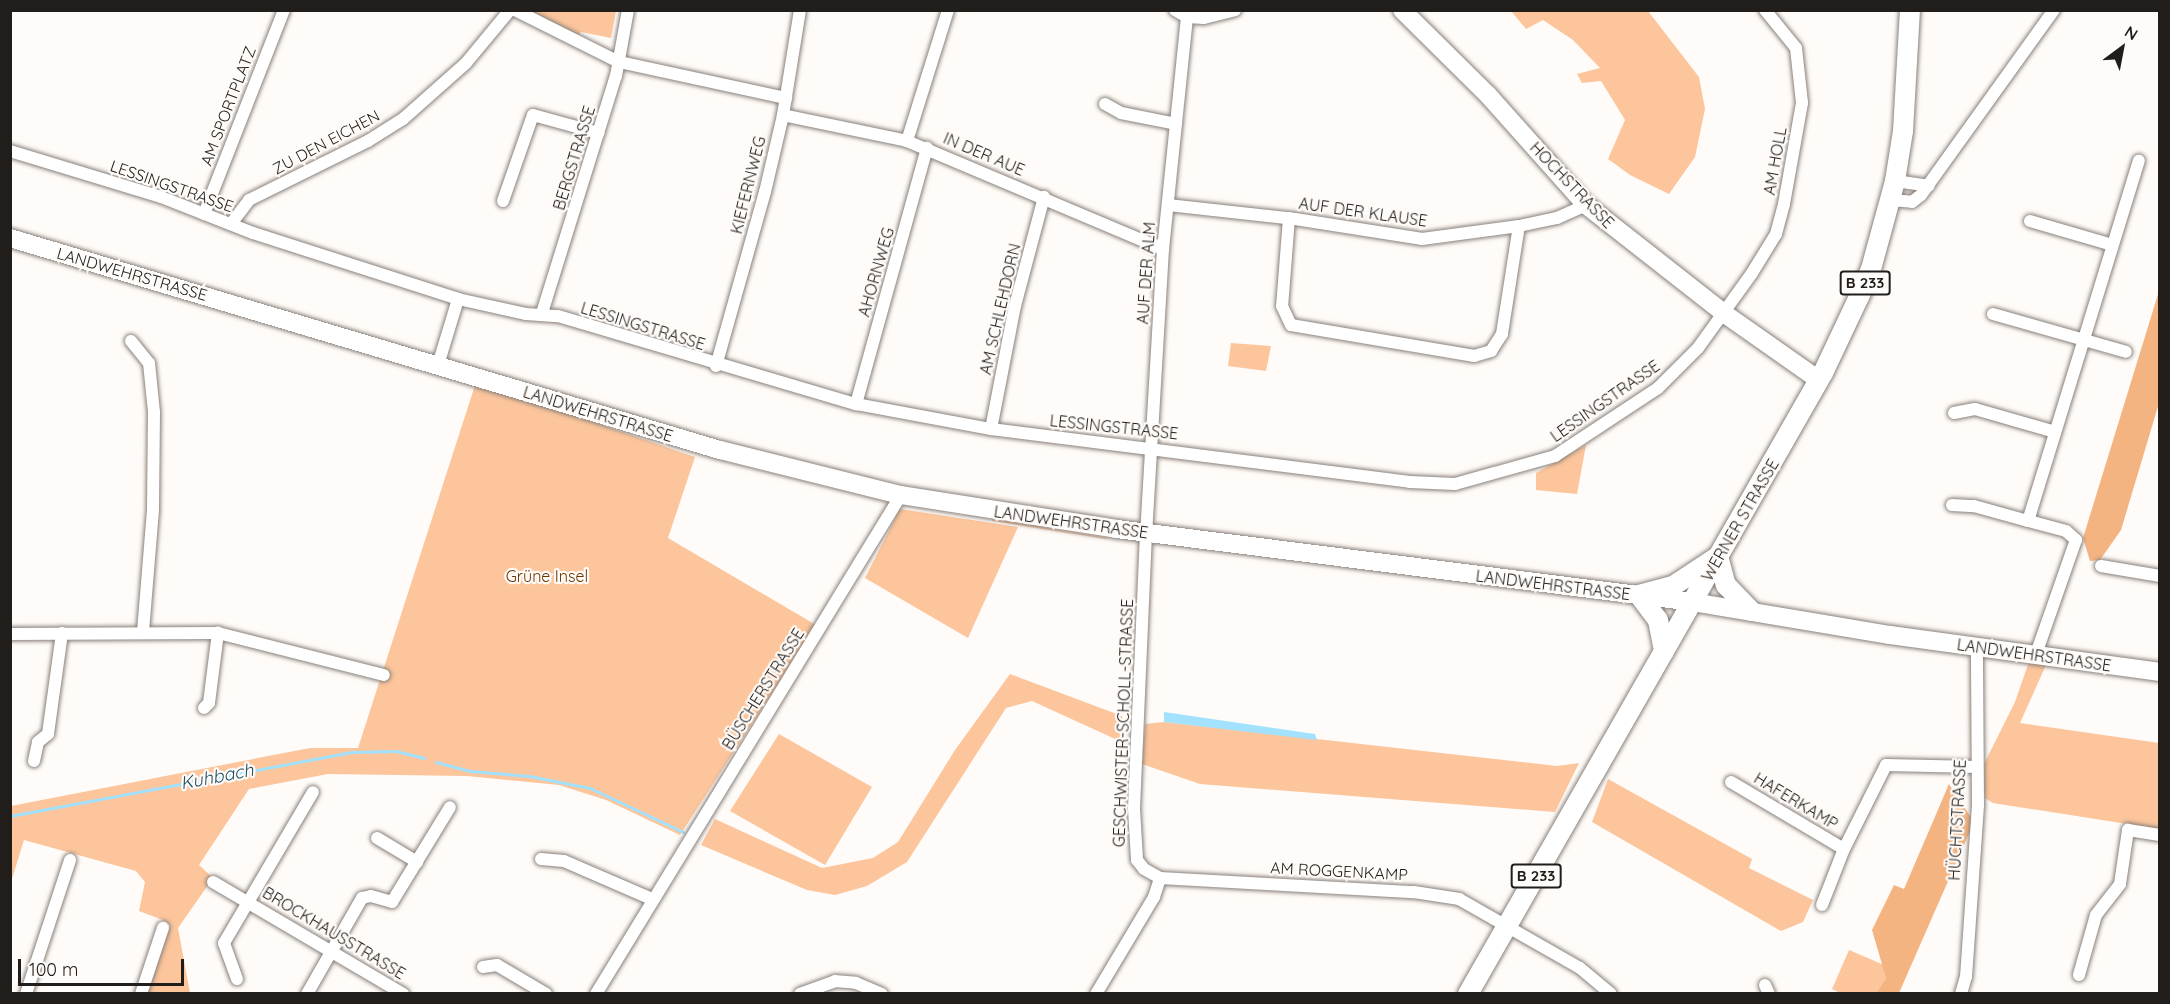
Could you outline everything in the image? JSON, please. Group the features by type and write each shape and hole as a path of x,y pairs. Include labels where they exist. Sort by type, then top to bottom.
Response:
{"main road":[{"name":"HOCHSTRASSE","path":"1402,10 1488,95 1586,205 1725,314 1819,380"},
{"name":"WERNER STRASSE","path":"1468,993 1819,380 1871,269 1891,200 1903,131 1910,10"},
{"name":"LANDWEHRSTRASSE","path":"10,238 720,450 901,495 1146,533 1693,602 1977,647 2160,672"},
{"path":"1664,651 1658,620 1639,595 1673,586 1718,556 1726,585 1751,611"}],"street":[{"name":"AM SPORTPLATZ","path":"204,214 284,10"},
{"path":"512,10 619,62 786,98"},
{"name":"ZU DEN EICHEN","path":"231,224 249,200 368,141 403,119 466,63 512,10"},
{"name":"BERGSTRASSE","path":"542,313 599,133 619,62 628,10"},
{"name":"KIEFERNWEG","path":"716,366 783,115 800,10"},
{"path":"907,141 948,10"},
{"path":"1175,10 1187,17 1204,18 1235,10"},
{"name":"AM HOLL","path":"1725,314 1776,234 1802,103 1803,82 1796,48 1765,10"},
{"path":"1891,200 1912,202 1929,186 2054,10"},
{"name":"AUF DER ALM","path":"1146,533 1163,249 1187,17"},
{"path":"1105,104 1121,113 1176,124"},
{"path":"503,201 533,115 599,133"},
{"name":"IN DER AUE","path":"783,115 907,141 927,148 1163,249"},
{"name":"AHORNWEG","path":"856,404 927,148"},
{"name":"LESSINGSTRASSE","path":"10,150 458,299 526,314 542,313 716,366 856,404 991,429 1152,447 1410,482 1455,484 1500,474 1555,456 1658,388 1693,354 1725,314"},
{"path":"2028,521 2139,161"},
{"path":"1895,181 1929,186"},
{"name":"AM SCHLEHDORN","path":"991,429 1015,306 1044,197"},
{"name":"AUF DER KLAUSE","path":"1168,205 1289,218 1422,239 1448,238 1519,226 1557,218 1586,205"},
{"path":"1289,218 1282,306 1291,325 1474,356 1491,351 1502,334 1519,226"},
{"path":"2030,221 2112,245"},
{"path":"438,365 458,299"},
{"path":"1993,314 2126,352"},
{"path":"131,341 149,363 154,412 153,510 143,631"},
{"path":"1954,413 1975,410 2055,432"},
{"name":"BÜSCHERSTRASSE","path":"596,993 901,495"},
{"path":"1952,505 1974,506 2066,531 2076,540 2036,654"},
{"name":"GESCHWISTER-SCHOLL-STRASSE","path":"1146,533 1133,841 1140,865 1160,878"},
{"path":"2101,567 2160,576"},
{"path":"10,634 143,631 218,633 384,675"},
{"path":"34,761 38,742 48,734 62,633"},
{"path":"204,708 209,703 218,633"},
{"name":"HÜCHTSTRASSE","path":"1961,993 1966,977 1977,767 1977,647"},
{"name":"HAFERKAMP","path":"1822,905 1844,849 1886,765 1977,767"},
{"name":"HAFERKAMP","path":"1731,782 1844,849"},
{"name":"BROCKHAUSSTRASSE","path":"237,979 224,943 313,792"},
{"path":"307,993 362,898 371,896 392,902 450,807"},
{"path":"2079,975 2096,915 2120,884 2128,830 2160,835"},
{"path":"377,838 417,862"},
{"path":"541,859 564,861 652,899"},
{"path":"26,993 70,860"},
{"path":"1096,993 1154,897 1160,878"},
{"name":"AM ROGGENKAMP","path":"1160,878 1440,894 1459,899 1508,926 1580,968 1611,993"},
{"name":"BROCKHAUSSTRASSE","path":"213,882 403,993"},
{"path":"141,993 163,928"},
{"path":"483,967 496,965 546,993"},
{"path":"800,993 835,981 856,983 882,993"}],"green space":[{"path":"528,11 616,11 611,38 581,32 576,37"},
{"path":"1511,11 1648,11 1699,77 1705,109 1695,157 1669,194 1630,175 1608,159 1625,120 1601,81 1582,83 1577,74 1600,68 1573,40 1543,20 1526,29"},
{"path":"1231,343 1271,346 1266,371 1228,366"},
{"name":"Grüne Insel","path":"476,382 695,457 668,538 816,625 680,835 606,800 559,785 467,776 328,774 249,789 199,865 213,878 178,928 190,993 148,993 157,966 147,962 163,920 139,911 145,882 136,871 24,840 11,882 11,806 310,748 358,748"},
{"path":"1586,445 1577,494 1536,490 1536,473"},
{"path":"900,509 1018,527 968,638 865,578"},
{"path":"992,517 1057,530 1108,538 992,521"},
{"path":"2032,653 2050,656 2020,723 2159,743 2159,829 1993,803 1985,798 1980,772 2015,702"},
{"path":"1010,674 1122,716 1124,743 1032,701 1006,708 907,862 867,886 835,895 807,890 701,845 715,819 822,868 873,858 898,842 955,750"},
{"path":"1164,722 1557,766 1579,763 1555,812 1200,784 1142,764 1145,724"},
{"path":"779,734 872,787 825,865 730,811"},
{"path":"1608,779 1752,859 1749,868 1813,900 1803,922 1781,931 1592,822"},
{"path":"1849,950 1884,965 1886,978 1876,993 1840,993 1832,989"}],"shaded area":[{"path":"2159,291 2159,403 2121,530 2100,560 2090,561 2083,538"},
{"path":"1949,784 1974,822 1899,993 1876,993 1886,978 1872,930 1894,885 1904,889"}],"water":[{"path":"1164,712 1315,734 1317,740 1164,722"}],"waterway":[{"name":"Kuhbach","path":"10,816 353,752 396,751 424,758"},
{"name":"Kuhbach","path":"436,762 470,771 529,776 590,788 683,832"}]}
